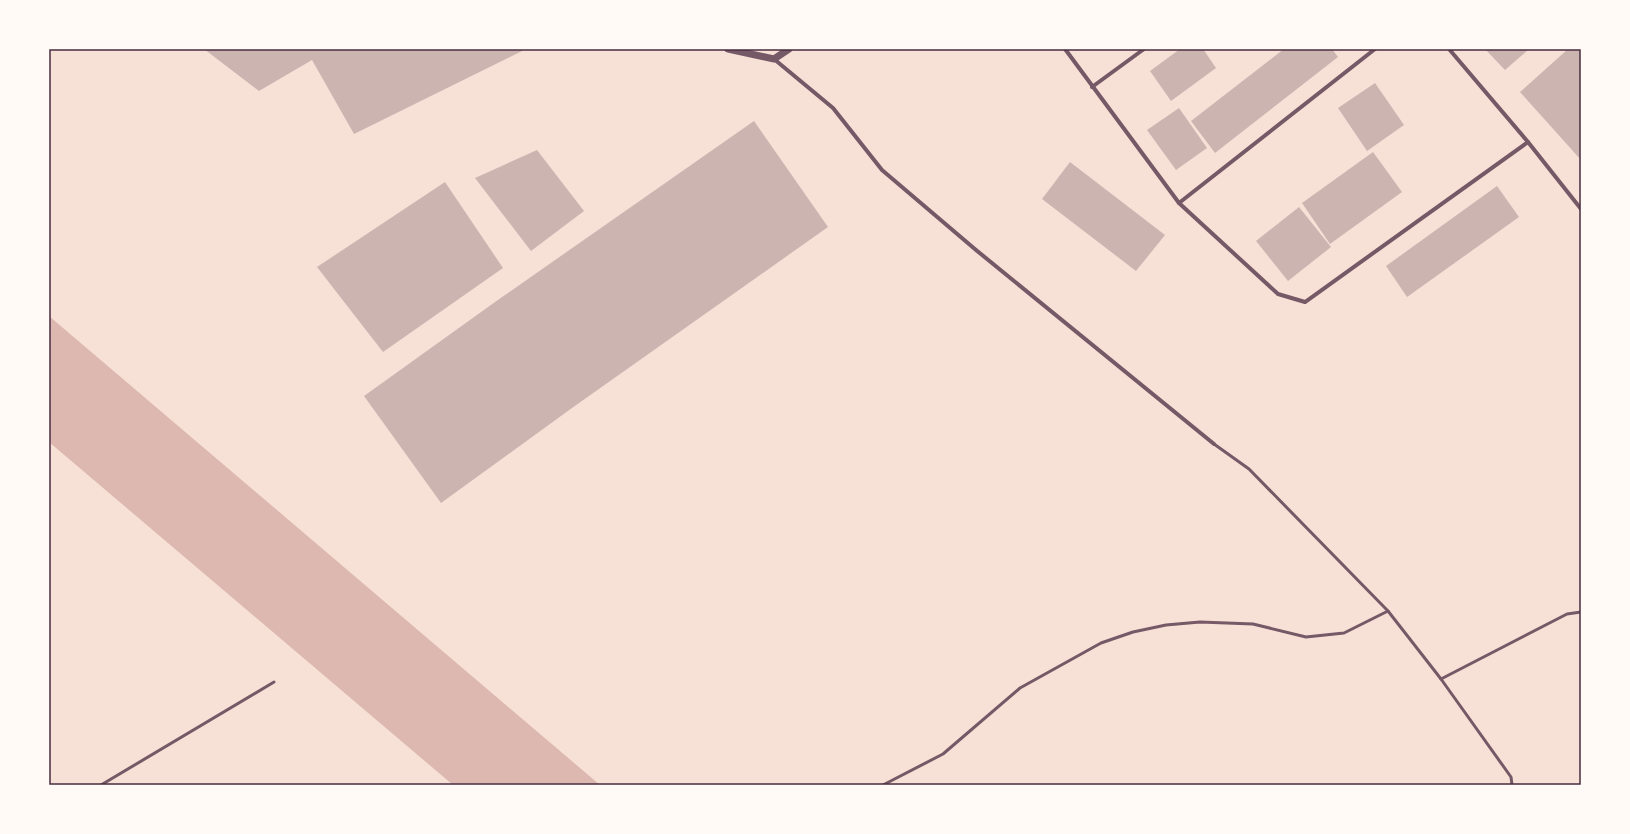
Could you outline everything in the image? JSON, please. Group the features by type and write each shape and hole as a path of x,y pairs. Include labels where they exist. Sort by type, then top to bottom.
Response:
{"street":[{"path":"728,49 774,59 833,108 882,170 982,255 1214,444"},
{"path":"774,59 789,49"},
{"path":"1065,49 1179,202 1278,294 1305,302 1528,142"},
{"path":"1092,87 1144,49"},
{"path":"1179,202 1374,49"},
{"path":"1449,49 1528,142 1581,209"}],"lane":[{"path":"1214,444 1249,469 1388,611 1441,679 1510,777 1512,785"},
{"path":"883,785 943,754 1020,688 1101,643 1133,632 1166,625 1200,622 1253,624 1306,637 1344,633 1388,611"},
{"path":"1441,679 1567,614 1581,612"},
{"path":"101,785 274,682"}],"shaded area":[{"path":"49,316 600,785 453,785 49,442"}],"building":[{"path":"204,49 524,50 354,134 312,60 259,91"},
{"path":"1180,49 1203,49 1216,68 1171,101 1150,71"},
{"path":"1284,49 1332,49 1338,57 1215,153 1191,121"},
{"path":"1485,49 1529,49 1505,70"},
{"path":"1568,49 1578,49 1581,53 1581,160 1520,92"},
{"path":"1375,83 1404,125 1367,151 1338,108"},
{"path":"1179,108 1207,148 1176,170 1147,130"},
{"path":"754,121 828,227 572,408 441,503 364,396 495,302"},
{"path":"537,150 584,211 531,251 475,178"},
{"path":"1373,152 1402,192 1330,244 1302,203"},
{"path":"1070,162 1165,235 1136,271 1042,199"},
{"path":"445,182 503,268 383,352 317,267"},
{"path":"1497,186 1519,217 1407,297 1386,266"},
{"path":"1299,207 1331,247 1288,281 1256,241"}]}
